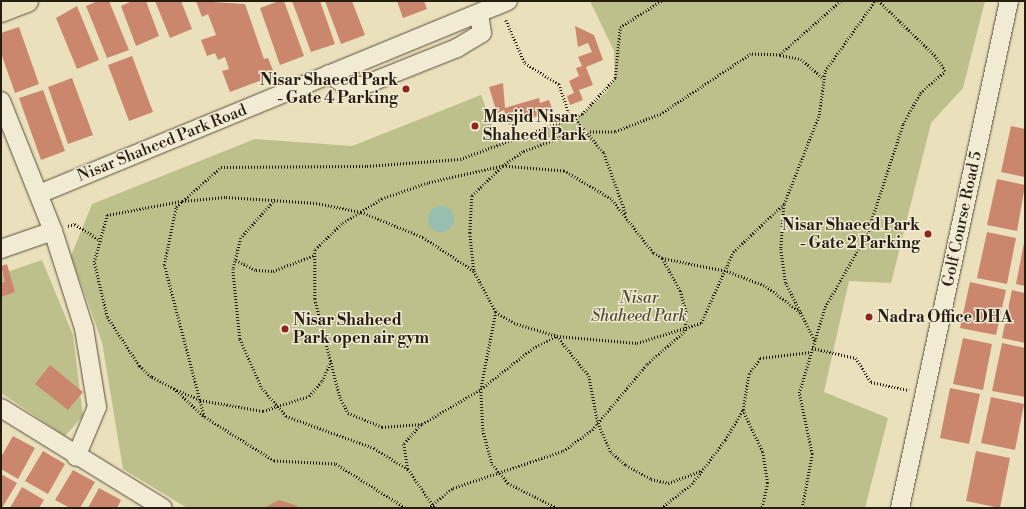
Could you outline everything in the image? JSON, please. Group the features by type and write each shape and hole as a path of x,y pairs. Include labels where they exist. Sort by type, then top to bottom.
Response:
{"main road":[{"path":"1,11 27,1"}],"street":[{"name":"Golf Course Road 5","path":"900,508 1009,1"},
{"name":"Nisar Shaheed Park Road","path":"39,194 504,2"},
{"path":"329,74 347,86 362,86 457,48 482,33 479,13"},
{"path":"1,101 53,231 84,328 98,406 76,457"},
{"path":"1,249 53,231"},
{"path":"3,414 163,508"}],"path":[{"path":"204,417 164,265 176,207 182,201 221,167 367,166 460,159 573,118 582,114 615,78 620,27 661,1"},
{"path":"780,55 841,1"},
{"path":"815,341 786,283 781,249 784,204 819,115 825,71 874,1"},
{"path":"802,508 812,454 799,393 825,307 867,234 903,124 920,92 944,71 935,56 878,1"},
{"path":"504,2 525,63 559,84 573,118 604,153 626,216"},
{"path":"784,204 733,252 727,270 701,323 685,331 637,343 557,336 514,323 496,312 474,271 470,233 472,196 503,166 523,152 575,132 615,132 661,114 750,54 780,55 801,59 824,79"},
{"path":"422,424 382,427 348,413 331,361 315,299 315,250 342,224 382,199 428,183 503,166 564,171 611,199 626,216 640,237 662,258 680,291 686,312 685,331 647,364 598,423 563,451 501,475 453,488 431,504 428,508"},
{"path":"331,361 322,381 308,396 277,405 263,411 200,400 151,377 139,366 107,317 94,262 107,215 182,201 226,197 276,200 361,212 423,237 474,271"},
{"path":"276,200 242,238 236,260 235,302 240,339 262,388 286,416 374,448 408,469"},
{"path":"53,231 75,224 100,240"},
{"path":"236,260 256,270 273,271 315,255"},
{"path":"662,258 727,270 766,286 800,312"},
{"path":"496,312 481,389 483,430 492,464 508,483 557,508"},
{"path":"435,508 408,469 404,444 422,424 481,389 533,348 557,336"},
{"path":"557,336 589,376 598,423 611,452 651,479 668,483 702,471"},
{"path":"812,348 856,358 871,382 924,394"},
{"path":"661,508 692,484 744,410 749,374 760,358 811,352"},
{"path":"174,389 204,417 274,461 335,464 405,508"},
{"path":"744,410 763,452 768,483 762,508"}],"green space":[{"name":"Nisar Shaheed Park","path":"590,1 985,1 963,88 931,123 891,283 849,281 824,392 888,418 865,508 187,508 123,469 102,342 71,256 92,204 255,139 352,146 481,95 499,143 519,140 582,114 606,92 615,78 614,51"},
{"path":"42,260 73,335 83,416 65,436 1,393 1,274"}],"water":[{"path":"441,206 450,210 454,219 450,228 441,232 432,228 428,219 432,210"}],"building":[{"path":"98,1 109,1 129,50 107,58 86,6"},
{"path":"132,1 146,1 159,36 136,46 121,6"},
{"path":"155,1 181,1 192,29 170,38"},
{"path":"196,1 245,4 264,59 268,58 275,75 230,92 222,71 229,69 225,57 218,60 215,53 207,56 201,40 216,35 208,14 202,17"},
{"path":"279,1 284,1 304,56 280,65 260,8"},
{"path":"292,1 320,1 335,44 311,52"},
{"path":"325,1 352,1 365,35 341,44"},
{"path":"397,1 424,1 427,9 403,18"},
{"path":"77,6 99,60 77,69 56,18"},
{"path":"575,26 594,35 603,60 586,67 593,85 579,90 583,100 570,105 567,96 574,93 569,81 579,76 576,68 582,66 578,57 592,52 588,43 578,47"},
{"path":"19,27 39,84 15,93 1,53 1,33"},
{"path":"132,56 153,112 129,121 108,65"},
{"path":"72,78 93,135 68,144 48,87"},
{"path":"503,83 505,108 539,98 540,103 549,100 553,111 509,125 504,110 497,113 489,87"},
{"path":"43,90 65,151 41,160 19,98"},
{"path":"1011,126 1025,129 1025,177 1001,172"},
{"path":"997,179 1025,185 1017,231 987,225"},
{"path":"987,232 1016,238 1007,284 977,278"},
{"path":"1025,243 1025,286 1016,284"},
{"path":"7,264 15,292 1,297 1,283 5,282 1,266"},
{"path":"970,282 1006,290 996,335 960,328"},
{"path":"1012,290 1025,293 1025,343 1002,338"},
{"path":"963,338 992,344 983,390 953,384"},
{"path":"1002,343 1025,348 1025,397 992,391"},
{"path":"50,365 83,392 68,410 35,384"},
{"path":"950,388 980,394 969,444 940,438"},
{"path":"991,397 1024,404 1015,450 981,443"},
{"path":"13,436 35,448 18,479 1,469 1,457"},
{"path":"43,451 65,464 48,494 25,481"},
{"path":"976,451 1010,458 1000,508 966,501"},
{"path":"73,470 95,482 80,508 70,508 55,500"},
{"path":"1,474 17,483 2,508 1,508"},
{"path":"22,487 44,500 39,508 10,508"},
{"path":"99,488 121,500 117,508 88,508"},
{"path":"279,500 295,505 300,508 264,508"}],"place":[{"name":"Nisar Shaeed Park - Gate 4 Parking","path":"406,89"},
{"name":"Masjid Nisar Shaheed Park","path":"475,126"},
{"name":"Nisar Shaeed Park - Gate 2 Parking","path":"928,234"},
{"name":"Nadra Office DHA","path":"869,317"},
{"name":"Nisar Shaheed Park open air gym","path":"285,329"}]}
